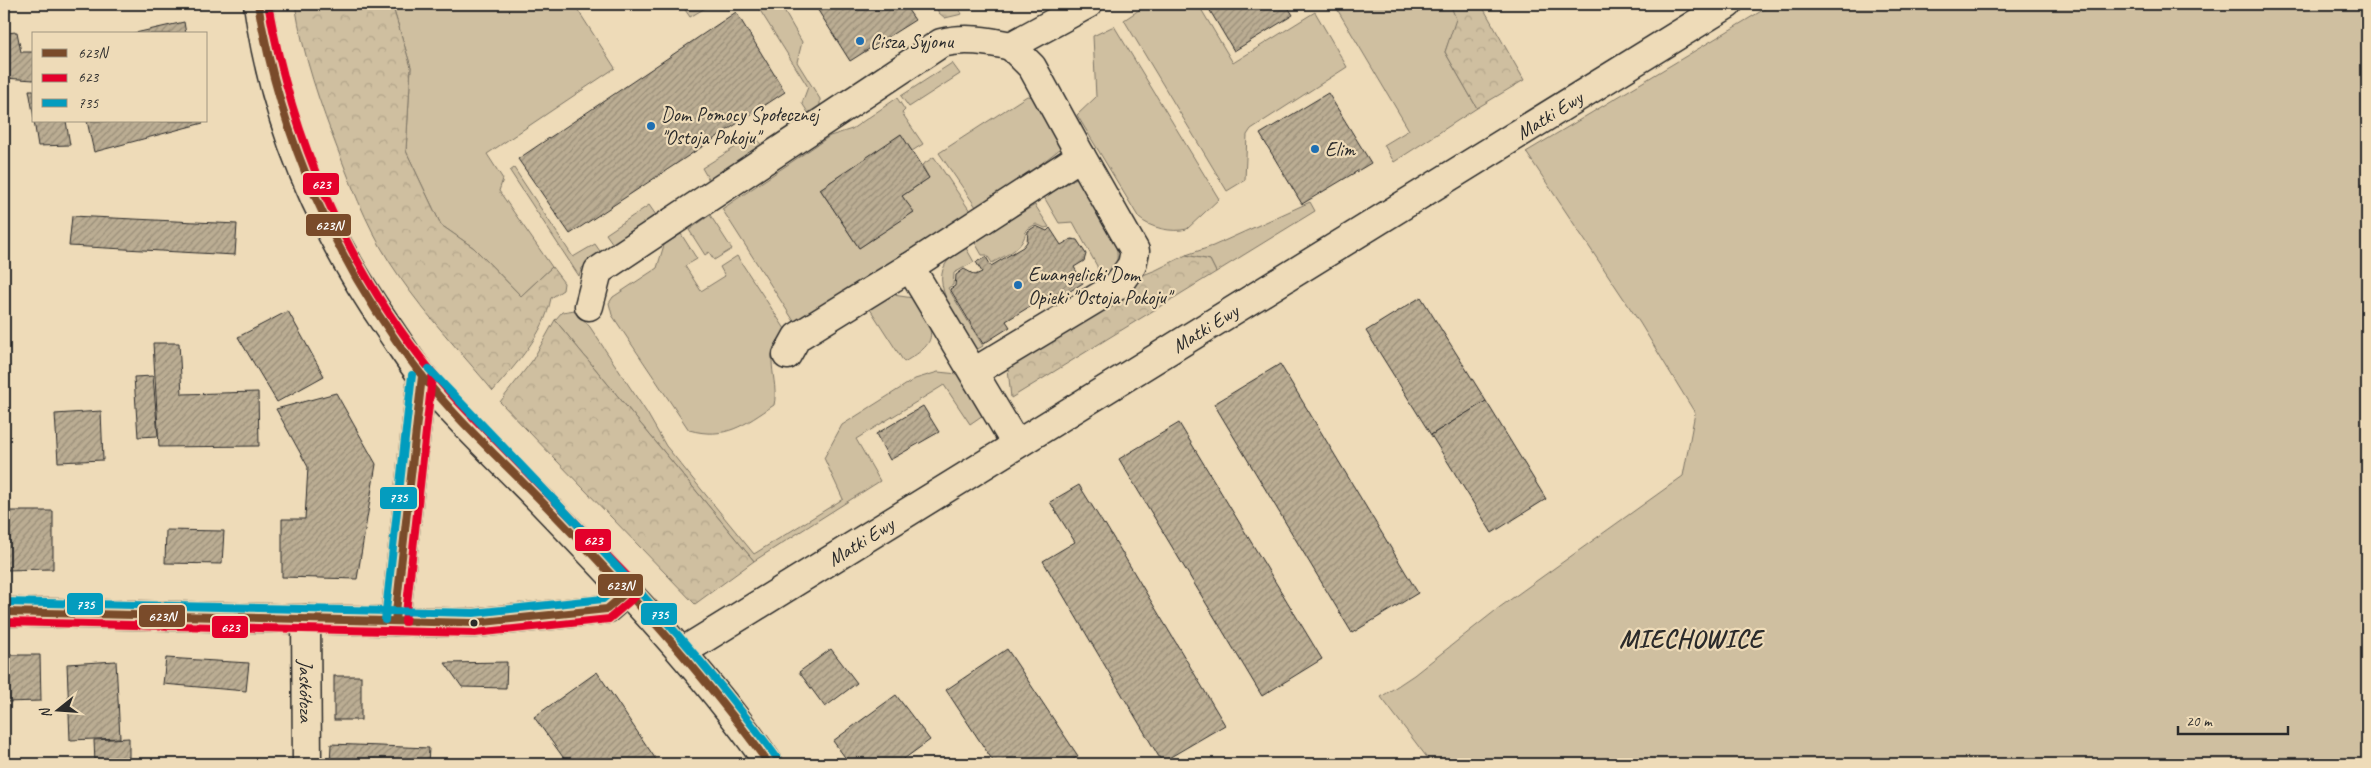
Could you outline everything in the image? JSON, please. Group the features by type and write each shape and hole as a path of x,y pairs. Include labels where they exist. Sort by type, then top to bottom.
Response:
{"street":[{"path":"258,4 274,89 294,151 326,225 362,289 422,376 628,591 682,652 742,726 769,764"},
{"path":"1011,46 1088,4"},
{"name":"Matki Ewy","path":"682,652 1728,4"},
{"path":"588,306 598,271 941,43 954,40 985,41 1011,46 1032,67 1135,252 1132,265 1117,286 974,372"},
{"path":"787,355 797,337 910,267 1081,156"},
{"path":"910,267 1016,444"},
{"path":"395,621 422,376"},
{"path":"4,612 474,624 607,609 628,591"},
{"name":"Jaskółcza","path":"306,619 307,764"}],"green space":[{"path":"295,4 399,4 394,11 411,67 406,151 441,225 474,248 521,296 552,267 564,283 563,290 551,298 536,337 493,391 410,291 389,262 365,217 319,98 307,61"},
{"path":"399,4 574,4 615,68 487,154 503,179 499,191 552,267 521,296 474,248 441,225 406,151 411,67 394,11"},
{"path":"681,4 712,4 690,17"},
{"path":"756,4 780,4 802,42 797,62 820,99 820,108 812,119 802,103 808,87"},
{"path":"934,4 956,4 962,14 945,18 939,13"},
{"path":"1148,4 1198,4 1233,63 1315,12 1347,67 1251,129 1247,135 1245,180 1227,191 1124,20"},
{"path":"1334,4 1450,4 1457,19 1445,52 1477,108 1394,162 1384,145 1409,130"},
{"path":"1450,4 1481,4 1524,80 1477,108 1445,52 1456,19"},
{"path":"1773,4 2367,4 2367,764 1432,764 1381,697 1414,675 1500,607 1683,476 1695,413 1640,323 1526,152"},
{"path":"1114,26 1219,199 1187,229 1162,229 1149,225 1139,218 1077,115 1096,97 1093,36"},
{"path":"952,63 960,74 909,107 901,96"},
{"path":"1027,96 1038,97 1061,148 1032,171 976,207 939,153"},
{"path":"897,98 905,110 902,113 923,144 912,151 901,135 820,189 859,248 913,212 902,196 929,178 922,165 934,157 970,211 797,326 722,209 830,136 852,129"},
{"path":"755,135 763,148 710,182 702,168"},
{"path":"514,168 573,257 595,244 602,254 582,268 579,276 510,171"},
{"path":"1080,176 1107,220 1116,243 1116,269 1099,282 1093,273 1098,271 1097,266 1073,222 1059,223 1044,197"},
{"path":"1310,202 1315,211 1216,272 1210,260 1186,255 1213,246"},
{"path":"649,205 658,218 615,247 606,234"},
{"path":"1035,205 1049,227 1045,228 1036,224 1026,230 1025,237 1018,246 1009,254 992,263 987,255 982,255 974,241"},
{"path":"710,215 732,249 714,260 709,252 705,255 689,230"},
{"path":"681,234 697,259 685,266 701,291 725,276 720,267 737,256 787,332 774,347 772,356 775,386 774,405 744,424 724,432 702,433 689,430 612,315 609,303 613,297 657,268 664,245"},
{"path":"966,248 974,262 954,273 953,285 948,288 983,346 976,350 951,309 942,285 945,265 952,257"},
{"path":"1186,255 1210,260 1216,272 1011,398 1008,368 1016,357 1135,278"},
{"path":"893,295 913,298 926,319 931,334 925,347 904,362 868,306"},
{"path":"575,310 590,327 647,413 666,446 754,554 843,499 824,458 842,425 915,379 938,372 958,374 983,415 970,424 944,385 856,439 880,481 754,561 555,320 562,312"},
{"path":"555,320 754,561 695,604 500,402 532,361"}],"building":[{"name":"Cisza Syjonu","path":"814,4 904,4 915,20 850,61"},
{"path":"1206,4 1286,4 1293,15 1234,51"},
{"name":"Dom Pomocy Społecznej \"Ostoja Pokoju\"","path":"736,12 785,92 570,234 518,159"},
{"path":"184,22 186,32 140,32"},
{"path":"17,32 21,52 32,52 32,80 4,78 4,33"},
{"path":"29,90 32,90 32,107"},
{"name":"Elim","path":"1328,93 1371,163 1302,204 1260,134"},
{"path":"34,122 66,122 70,145 38,146"},
{"path":"87,122 203,123 94,152"},
{"path":"901,134 929,178 902,196 914,212 859,248 820,189"},
{"path":"72,216 237,224 235,255 69,246"},
{"name":"Ewangelicki Dom Opieki \"Ostoja Pokoju\"","path":"1036,226 1047,231 1050,228 1061,245 1071,239 1077,240 1086,254 1084,261 1074,267 1083,283 1056,300 1052,293 1006,321 1010,327 983,344 950,289 955,286 956,275 964,269 975,275 982,272 976,262 986,257 991,266 1023,247 1027,242 1028,231"},
{"path":"1421,297 1486,401 1431,435 1366,331"},
{"path":"288,311 324,376 277,402 238,337"},
{"path":"153,343 179,343 182,394 258,392 259,446 159,447"},
{"path":"1280,364 1418,593 1352,633 1214,404"},
{"path":"153,376 158,436 138,437 134,377"},
{"path":"336,393 376,464 357,579 282,577 282,519 305,519 308,467 276,409"},
{"path":"1486,401 1546,499 1492,533 1431,435"},
{"path":"923,406 939,432 890,460 876,434"},
{"path":"101,411 103,460 58,462 55,414"},
{"path":"1179,423 1322,659 1262,696 1119,459"},
{"path":"1079,485 1105,524 1225,725 1162,762 1043,561 1075,542 1050,502"},
{"path":"4,511 53,511 53,569 4,570"},
{"path":"166,530 224,531 222,564 165,563"},
{"path":"831,649 857,683 825,707 799,672"},
{"path":"1007,649 1078,756 1066,764 995,764 946,690"},
{"path":"4,655 40,655 41,701 4,702"},
{"path":"166,658 249,663 246,691 163,684"},
{"path":"116,661 120,738 70,740 67,664"},
{"path":"507,662 506,688 462,687 445,663"},
{"path":"597,672 659,764 568,764 534,717"},
{"path":"334,676 361,676 361,720 334,720"},
{"path":"896,695 930,740 897,764 850,764 833,741"},
{"path":"129,738 129,764 95,764 94,740"},
{"path":"331,744 429,748 428,764 330,764"}],"transit line":[{"name":"623N","path":"258,4 268,54 297,152 316,199 338,244 362,289 390,332 420,373 450,409 578,539 664,633 718,697 769,764"},
{"name":"623","path":"4,622 475,633 609,619 637,595 635,584 441,383 401,331 373,288 348,244 326,198 307,151 278,54 268,4"},
{"name":"735","path":"429,369 653,606 737,706 777,758"},
{"name":"735","path":"385,620 412,375"},
{"name":"623N","path":"395,621 422,376"},
{"name":"623","path":"405,622 432,377"},
{"name":"735","path":"4,602 474,613 603,599 621,583"},
{"name":"623N","path":"4,612 474,623 607,609 628,591"}],"place":[{"name":"Cisza Syjonu","path":"860,41"},
{"name":"Dom Pomocy Społecznej \"Ostoja Pokoju\"","path":"651,126"},
{"name":"Elim","path":"1315,149"},
{"name":"Ewangelicki Dom Opieki \"Ostoja Pokoju\"","path":"1018,285"}],"district":[{"name":"MIECHOWICE","path":"1691,639"}]}
